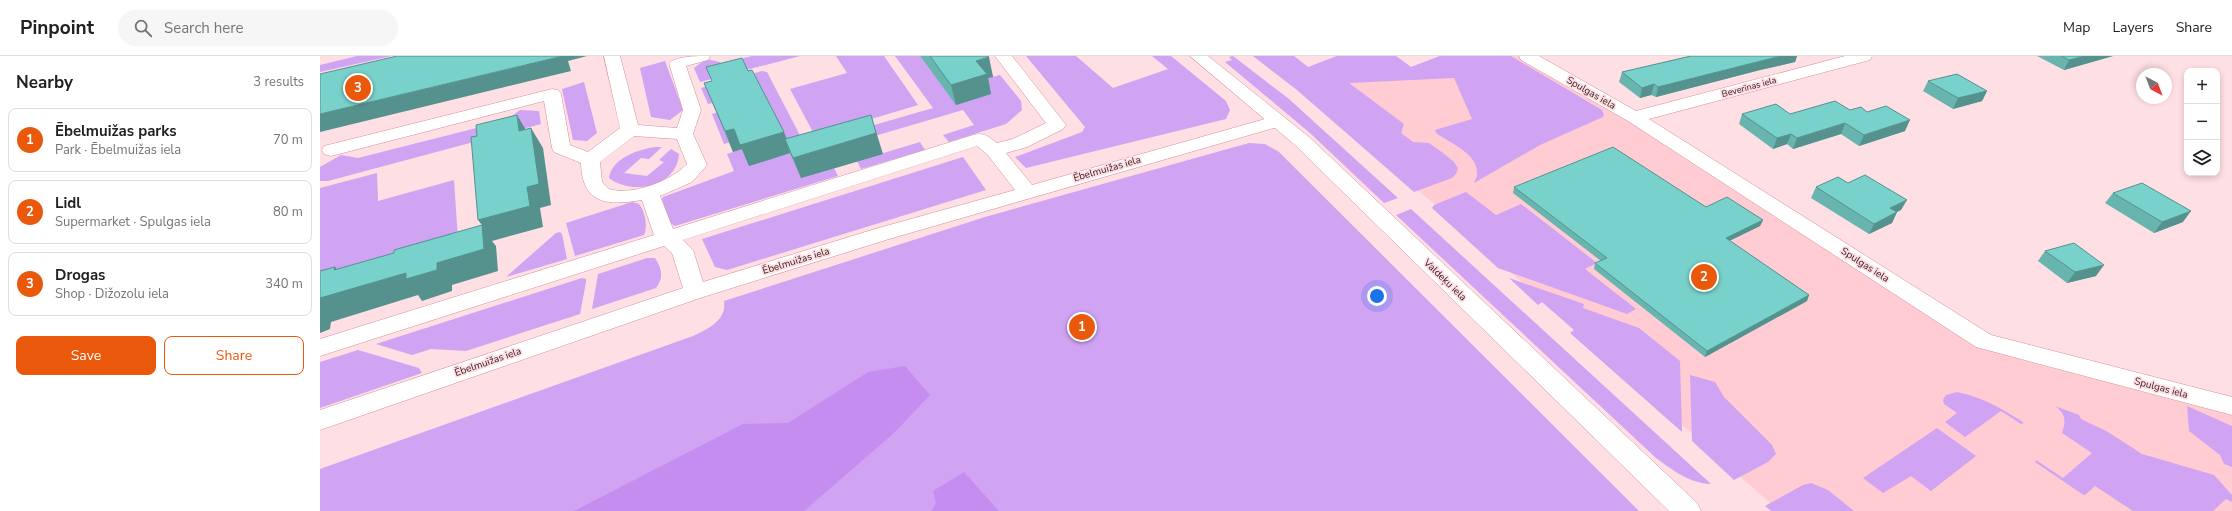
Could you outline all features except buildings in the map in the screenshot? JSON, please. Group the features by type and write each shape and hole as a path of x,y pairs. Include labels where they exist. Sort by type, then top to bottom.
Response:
{"street":[{"path":"612,56 630,130"},
{"path":"590,160 592,182 598,192 613,197 649,194 685,178 697,165 684,134 692,110 677,63 702,56"},
{"path":"994,150 1020,143 1056,125 1003,56"},
{"name":"Valdeķu iela","path":"1198,56 1302,142 1687,511"},
{"name":"Spulgas iela","path":"1527,56 1634,118 1984,341 2232,406"},
{"name":"Beverīnas iela","path":"1634,118 1864,56"},
{"path":"330,150 552,94 562,148 590,160"},
{"name":"Ēbelmuižas iela","path":"320,420 695,292 882,234 1278,121"},
{"path":"590,160 630,130 684,134"},
{"path":"320,348 665,237 980,139 994,150 1027,192"},
{"path":"649,194 665,237 682,250 695,292"}],"shaded area":[{"path":"357,56 392,56 320,72 320,65"},
{"path":"752,56 800,56 700,82 694,68 706,59 720,62 721,64"},
{"path":"836,56 884,56 918,105 815,136 790,89 847,73"},
{"path":"895,56 920,56 949,95 981,80 1000,75 1021,101 1022,110 1006,124 949,142 943,135 974,125 963,110 793,160 834,168 838,176 675,226 670,223 662,199 663,197 734,171 727,154 741,149 720,101 708,104 701,88 762,71 767,72 805,145 933,108"},
{"path":"1026,56 1076,56 1113,88 1168,69 1152,56 1171,56 1226,101 1230,110 1226,119 1026,168 1015,157 1082,132 1085,127"},
{"path":"1233,56 1289,99 1398,198 1384,203 1310,133 1225,62 1232,60 1229,57"},
{"path":"1253,56 1294,56 1308,67 1337,56 1396,56 1411,67 1440,56 1511,56 1602,110 1604,115 1603,117 1540,145 1474,183 1477,173 1476,165 1472,159 1461,149 1436,133 1435,130 1472,119 1454,78 1349,83 1404,124 1401,133 1413,142 1429,143 1454,162 1458,168 1456,174 1452,178 1414,192 1297,90"},
{"path":"1396,56 1411,67 1440,56 1515,56 1638,126 1981,345 2232,411 2232,511 1779,511 1433,203 1297,90"},
{"path":"665,61 683,110 670,120 651,117 640,68"},
{"path":"584,82 597,133 587,141 573,140 562,89"},
{"path":"520,110 539,111 541,124 328,181 320,181 320,167 341,155 358,158 512,119 509,118"},
{"path":"724,110 737,140 724,144 712,114"},
{"path":"920,142 925,150 861,169 857,161"},
{"path":"1249,143 1265,144 1279,152 1639,511 320,511 320,469 693,336 710,327 719,319 723,314 724,301 985,217"},
{"path":"662,147 649,159 641,158 624,173 647,176 664,162 659,160 671,149 679,154 676,165 670,174 662,181 641,187 629,186 609,178 611,171 620,160 641,150"},
{"path":"963,157 986,190 727,270 715,267 702,239"},
{"path":"377,173 378,201 454,180 458,240 320,280 320,188"},
{"path":"1466,192 1496,215 1521,204 1597,263 1585,269 1636,309 1627,314 1498,268 1432,208 1434,205"},
{"path":"632,202 639,204 643,211 646,223 644,235 575,256 566,223"},
{"path":"1411,209 1711,484 1689,479 1656,458 1396,215"},
{"path":"560,232 562,234 567,259 506,277 556,233"},
{"path":"647,258 655,258 661,269 661,277 656,288 592,309 598,274"},
{"path":"582,278 586,279 586,282 580,314 466,351 431,349 412,355 376,344"},
{"path":"1509,278 1584,304 1583,308 1639,328 1680,361 1682,432 1570,333 1574,330 1542,302 1538,305"},
{"path":"358,350 419,368 422,373 320,408 320,362"},
{"path":"905,366 930,395 894,433 804,511 574,511 743,424 788,423 868,372"},
{"path":"1690,375 1715,382 1724,397 1772,445 1776,454 1768,462 1734,480 1692,441"},
{"path":"1957,392 1992,404 2024,423 2021,424 2001,411 1965,437 1945,422 1957,413 1944,404 1943,400 1946,395"},
{"path":"2055,406 2079,415 2081,419 2108,432 2142,454 2214,475 2232,495 2232,502 2226,499 2213,511 2133,511 2095,486 2085,495 2082,494 2035,462 2036,460 2063,478 2092,453 2062,433 2064,418 2059,409"},
{"path":"2187,406 2232,426 2232,467 2224,464 2220,455 2189,431"},
{"path":"1937,428 1976,456 1931,491 1911,476 1883,493 1863,478"},
{"path":"964,472 999,511 931,511 936,503 933,491"},
{"path":"1811,483 1828,490 1854,511 1771,511 1765,506 1803,485"}],"place":[{"name":"Drogas","path":"358,88"},
{"name":"Lidl","path":"1704,277"},
{"name":"Ēbelmuižas parks","path":"1082,327"}]}
